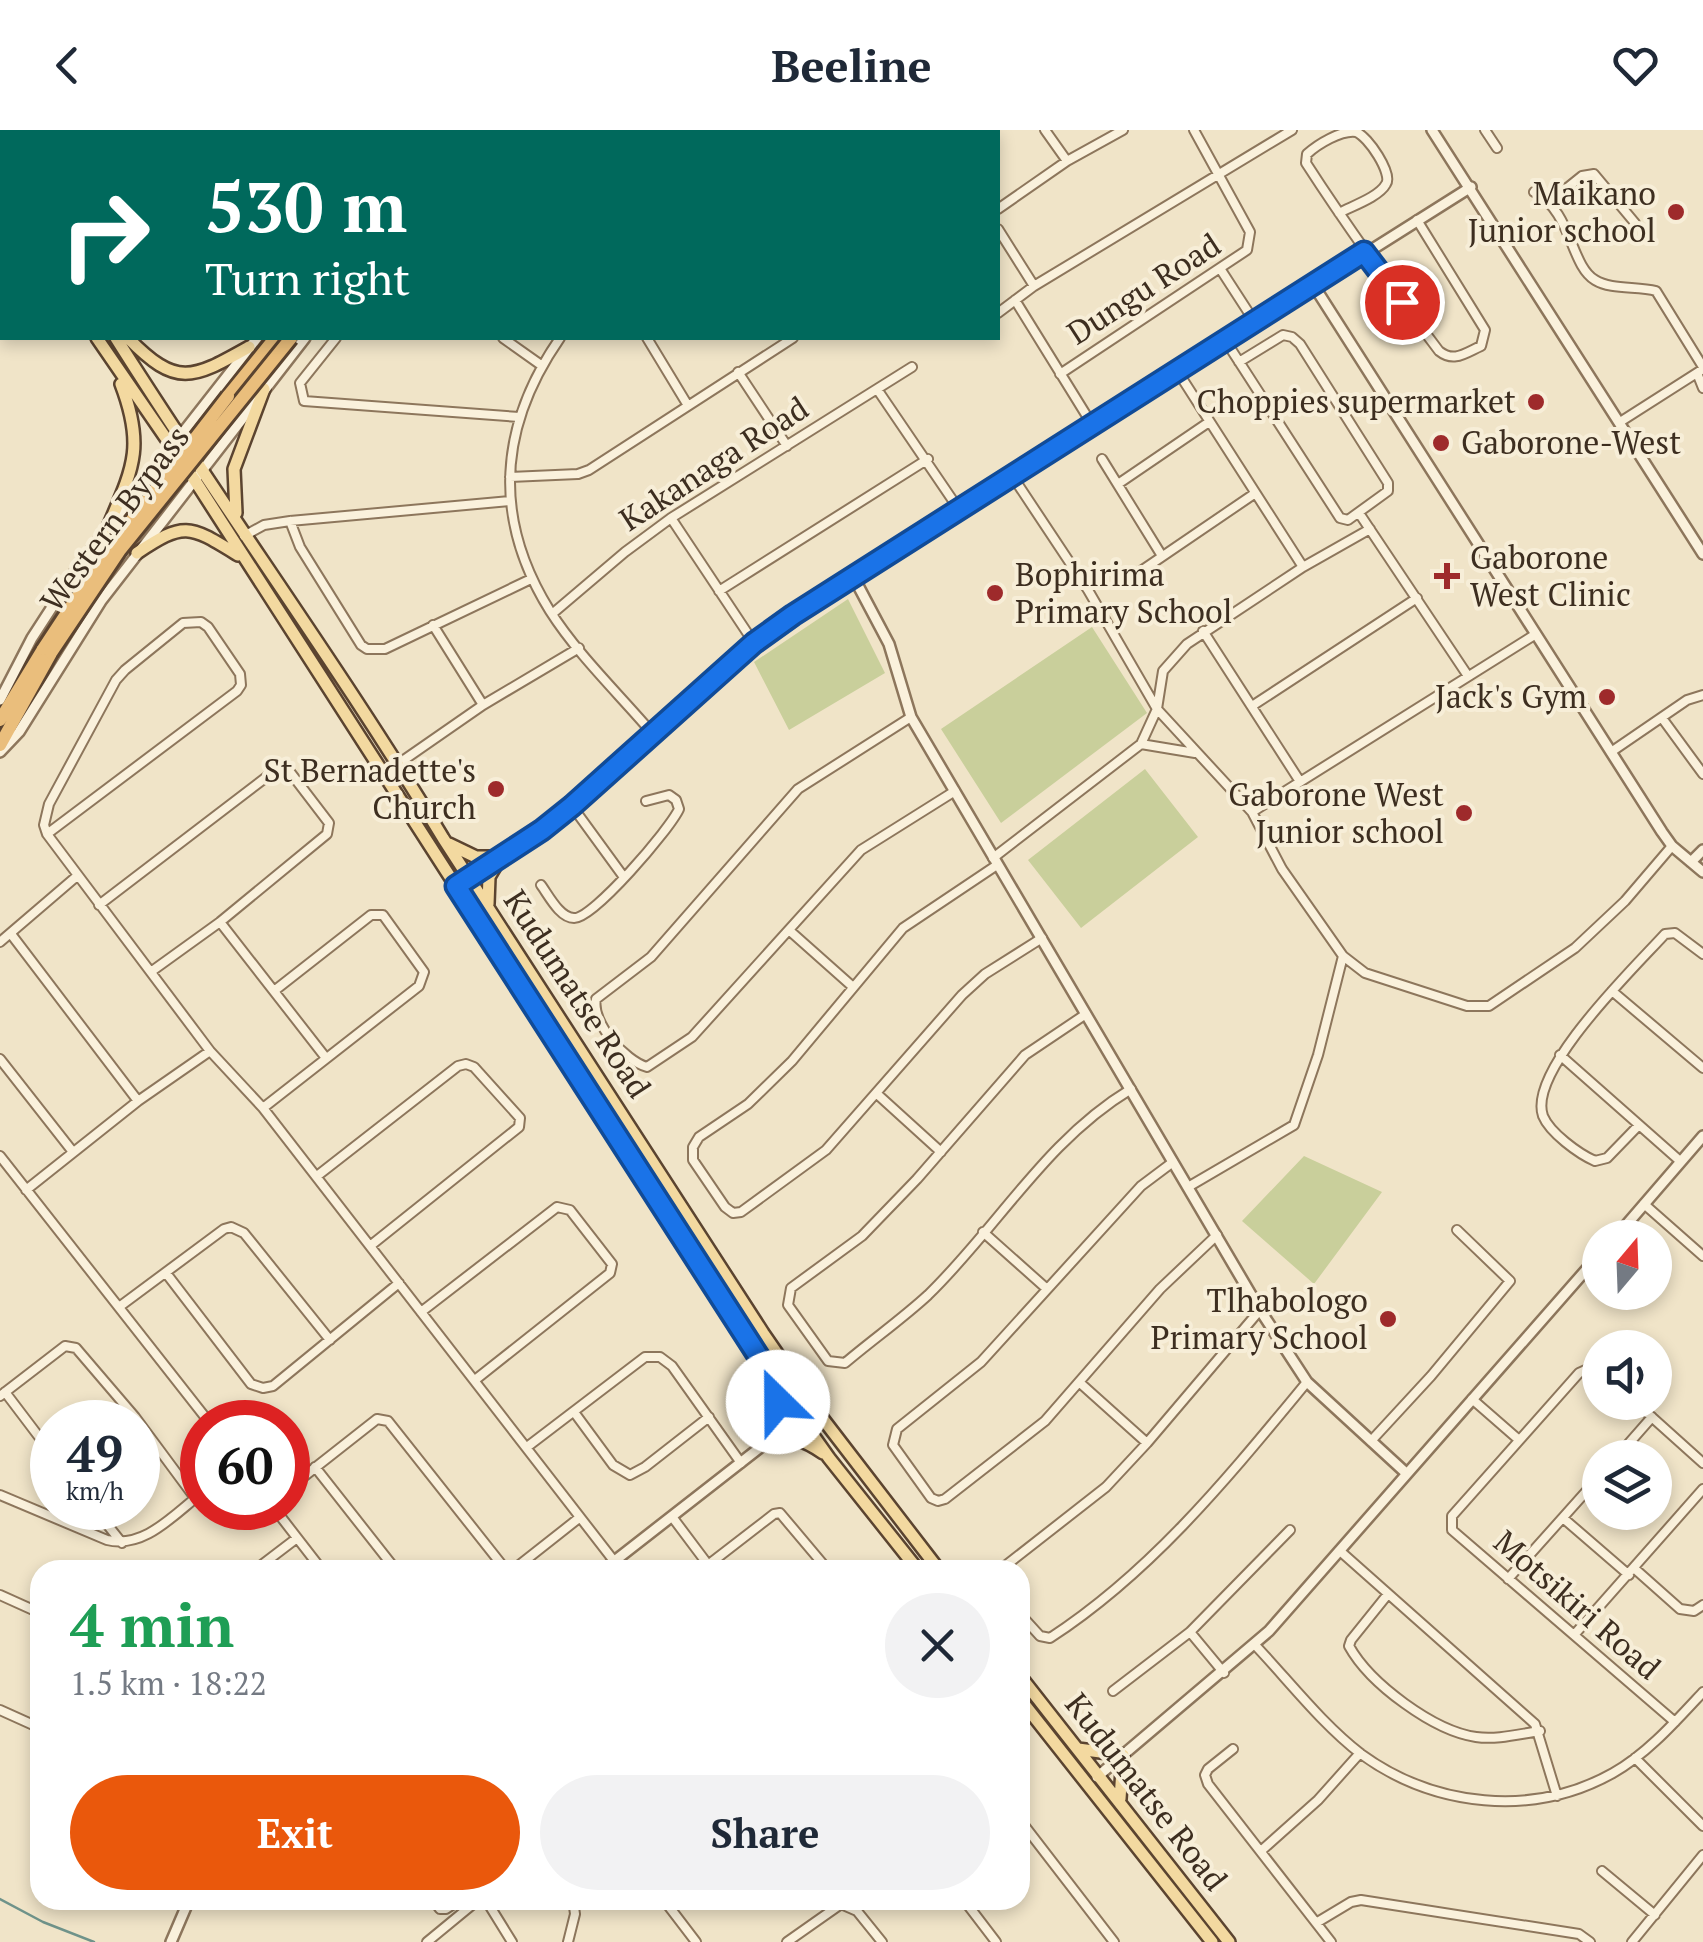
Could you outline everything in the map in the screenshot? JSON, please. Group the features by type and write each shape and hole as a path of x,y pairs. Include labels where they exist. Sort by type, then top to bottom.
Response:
{"highway":[{"name":"Western Bypass","path":"0,748 47,651 108,552 273,340"},
{"name":"Western Bypass","path":"0,720 120,550 289,340"}],"main road":[{"name":"Kudumatse Road","path":"98,340 194,479 241,558 775,1382 910,1560"},
{"name":"Kudumatse Road","path":"117,340 398,764 763,1333 816,1410 931,1560"},
{"path":"130,340 152,362 186,375 205,372 253,342"},
{"path":"108,527 132,469 136,442 132,417 112,362"},
{"path":"237,524 232,489 234,469 264,388"},
{"path":"137,553 170,532 189,530 207,536 241,558"},
{"path":"443,838 464,853 501,858"},
{"path":"490,910 488,877 501,858"},
{"path":"767,1442 778,1415 775,1382"},
{"path":"767,1442 782,1438 802,1440 829,1458"},
{"name":"Kudumatse Road","path":"1030,1688 1229,1942"},
{"name":"Kudumatse Road","path":"1030,1712 1212,1942"},
{"path":"1078,1748 1123,1754 1120,1800"}],"street":[{"path":"1046,130 1067,162"},
{"path":"1000,209 1067,162 1123,130"},
{"path":"1194,130 1216,174"},
{"path":"1000,311 1034,286 1292,130"},
{"path":"1432,130 1703,554"},
{"path":"1485,130 1497,148"},
{"path":"1338,214 1383,189 1389,181 1388,172 1363,136 1355,131 1342,132 1307,154 1306,163 1338,214 1364,252 1439,351 1447,358 1456,358 1481,346 1484,330 1417,220"},
{"name":"Dungu Road","path":"1060,374 1242,256 1251,241 1250,232 1216,174"},
{"path":"1551,201 1582,176 1594,174 1635,223"},
{"path":"456,886 572,806 754,643 852,576 1471,186"},
{"path":"1534,192 1551,201 1589,276 1608,284 1656,290 1701,370 1703,388"},
{"path":"1000,232 1034,286"},
{"path":"1221,270 1256,324"},
{"path":"1314,286 1672,846 1703,872"},
{"path":"1014,300 1092,426"},
{"path":"1226,342 1340,518 1348,520 1388,491 1389,486 1292,337 1283,335 1239,362"},
{"path":"0,748 19,732 101,601 302,340"},
{"path":"334,340 300,383 301,398 310,403 519,417"},
{"path":"505,340 541,365"},
{"path":"559,340 541,365 519,417 510,477 517,537 531,579 552,614 654,734"},
{"path":"647,340 687,404"},
{"path":"510,477 578,474 589,470 790,340"},
{"path":"0,700 32,638 108,527 253,342"},
{"name":"Kakanaga Road","path":"552,614 671,518 912,366"},
{"path":"1620,422 1701,370"},
{"path":"738,372 787,446"},
{"path":"1178,372 1303,568"},
{"path":"877,389 960,510"},
{"path":"206,404 204,418 208,427 217,433 232,430"},
{"path":"1118,484 1209,422"},
{"path":"719,592 928,459"},
{"path":"1102,460 1162,556"},
{"path":"1013,476 1088,590 1157,708 1252,812 1282,869 1344,956 1365,973 1467,1006 1489,1006 1588,938 1672,846"},
{"path":"132,497 154,488 162,491 170,502 165,518"},
{"path":"1138,573 1254,494"},
{"path":"244,536 264,525 290,520 510,500"},
{"path":"1360,513 1468,676"},
{"path":"671,518 754,643"},
{"path":"290,520 300,547 367,649 386,649 531,579"},
{"path":"1042,938 985,974 962,996 814,1162 741,1212 733,1213 725,1207 692,1160 699,1138 748,1104 781,1072 903,928 995,861 1141,744 1157,708 1168,662 1203,631 1370,530"},
{"path":"852,576 889,644 912,717 1260,1310 1308,1382 1406,1474"},
{"path":"1252,706 1417,598"},
{"path":"46,829 241,686 240,674 208,627 201,622 183,623 116,680 49,804 46,829 210,1051 263,1108 612,1560"},
{"path":"434,625 483,705"},
{"path":"1203,631 1299,780"},
{"path":"1252,812 1536,634"},
{"path":"398,764 483,705 579,648"},
{"path":"1611,752 1687,700 1703,695"},
{"path":"912,717 798,790 651,957 594,1004 611,1038 647,1067 692,1037 861,850 955,792"},
{"path":"1662,718 1703,774"},
{"path":"1141,744 1196,753"},
{"path":"99,905 280,769 290,772 329,828 323,839 152,971"},
{"path":"541,885 570,918 579,918 604,900 679,810 676,800 669,796 646,801"},
{"path":"572,806 623,876"},
{"path":"1691,862 1703,850"},
{"path":"0,942 77,876"},
{"path":"263,1108 419,986 424,972 378,914 371,915 274,991"},
{"path":"220,922 326,1058"},
{"path":"790,930 852,987"},
{"path":"1638,1125 1606,1158 1595,1161 1548,1124 1542,1114 1542,1103 1560,1055 1612,991 1668,932 1679,935 1703,954"},
{"path":"12,934 138,1101"},
{"path":"1188,1187 1294,1125 1318,1055 1344,956"},
{"path":"1612,991 1703,1068"},
{"path":"1086,1014 1025,1056 862,1236 791,1288 788,1305 828,1361 845,1362 927,1296 1066,1136 1097,1110 1132,1089"},
{"path":"1693,1059 1703,1048"},
{"path":"26,1190 138,1101 210,1051"},
{"path":"1560,1055 1680,1161"},
{"path":"0,1059 73,1152"},
{"path":"316,1176 458,1066 474,1067 520,1122 519,1127 370,1246"},
{"path":"876,1093 940,1152"},
{"path":"1630,1220 1703,1136"},
{"path":"0,1156 192,1400"},
{"path":"1173,1162 1141,1186 981,1362 897,1429 894,1445 930,1498 938,1502 945,1499 1045,1421 1160,1289 1218,1235"},
{"path":"1644,1204 1703,1256"},
{"path":"421,1312 557,1207 570,1210 612,1264 610,1273 474,1380"},
{"path":"119,1307 224,1229 237,1229 244,1232 330,1340"},
{"path":"1371,1441 1510,1282 1457,1230"},
{"path":"983,1232 1046,1289"},
{"path":"166,1272 252,1384 262,1388 273,1386 399,1283"},
{"path":"1087,1784 1255,1645 1582,1274"},
{"path":"1013,1560 1106,1487 1148,1444 1260,1310"},
{"path":"30,1428 2,1394 65,1346 76,1348 180,1473"},
{"path":"526,1447 646,1357 660,1357 672,1366 741,1463"},
{"path":"1472,1399 1520,1440 1582,1371"},
{"path":"1080,1382 1148,1444"},
{"path":"1030,1625 1040,1636 1050,1638 1154,1557 1232,1473 1308,1382"},
{"path":"617,1560 767,1442 816,1410"},
{"path":"574,1412 613,1465 630,1474 645,1467 708,1417"},
{"path":"310,1471 377,1420 388,1422 502,1560"},
{"path":"1632,1440 1649,1420"},
{"path":"1655,1420 1703,1463"},
{"name":"Motsikiri Road","path":"1520,1440 1450,1523 1452,1530 1676,1722"},
{"path":"315,1467 388,1560"},
{"path":"1574,1635 1703,1489"},
{"path":"0,1494 107,1540 122,1542 150,1534 180,1511"},
{"path":"1508,1579 1582,1496"},
{"path":"719,1560 780,1513 820,1560"},
{"path":"523,1560 579,1518"},
{"path":"673,1518 704,1560"},
{"path":"1563,1518 1680,1609 1694,1611 1703,1604"},
{"path":"112,1530 122,1542"},
{"path":"292,1530 314,1560"},
{"path":"1112,1691 1190,1632 1290,1530"},
{"path":"268,1560 298,1538"},
{"path":"1340,1551 1528,1716 1540,1731 1557,1796"},
{"path":"1388,1594 1349,1646 1398,1700 1434,1722 1475,1737 1540,1731"},
{"path":"0,1595 30,1608"},
{"path":"1190,1632 1224,1673"},
{"path":"1255,1645 1360,1753 1426,1789 1465,1799 1521,1802 1557,1796 1613,1773 1676,1722 1703,1692"},
{"path":"0,1710 30,1724"},
{"path":"1233,1749 1208,1769 1208,1784 1331,1942"},
{"path":"1262,1850 1318,1800 1360,1753"},
{"path":"1635,1758 1703,1826"},
{"path":"1030,1833 1114,1942"},
{"path":"1632,1942 1703,1854"},
{"path":"1602,1871 1655,1915"},
{"path":"1316,1923 1361,1900 1579,1934 1590,1942"},
{"path":"171,1942 185,1910"},
{"path":"426,1942 466,1910"},
{"path":"492,1910 512,1942"},
{"path":"569,1942 574,1910"},
{"path":"674,1910 696,1942"},
{"path":"787,1942 832,1910"},
{"path":"855,1910 882,1942"},
{"path":"972,1910 996,1942"}],"green space":[{"path":"848,599 885,673 789,730 754,662"},
{"path":"1092,627 1147,713 1001,823 941,729"},
{"path":"1145,769 1198,837 1081,928 1028,860"},
{"path":"1304,1156 1382,1192 1314,1284 1242,1221"}],"waterway":[{"path":"0,1899 43,1922 94,1942"}],"place":[{"name":"Maikano Junior school","path":"1676,212"},
{"name":"Choppies supermarket","path":"1536,402"},
{"name":"Gaborone-West","path":"1441,443"},
{"name":"Gaborone West Clinic","path":"1447,576"},
{"name":"Bophirima Primary School","path":"995,593"},
{"name":"Jack's Gym","path":"1607,697"},
{"name":"St Bernadette's Church","path":"496,789"},
{"name":"Gaborone West Junior school","path":"1464,813"},
{"name":"Tlhabologo Primary School","path":"1388,1319"}],"route":[{"path":"778,1402 775,1382 456,886 572,806 754,643 793,615 1364,252 1402,302"}]}
